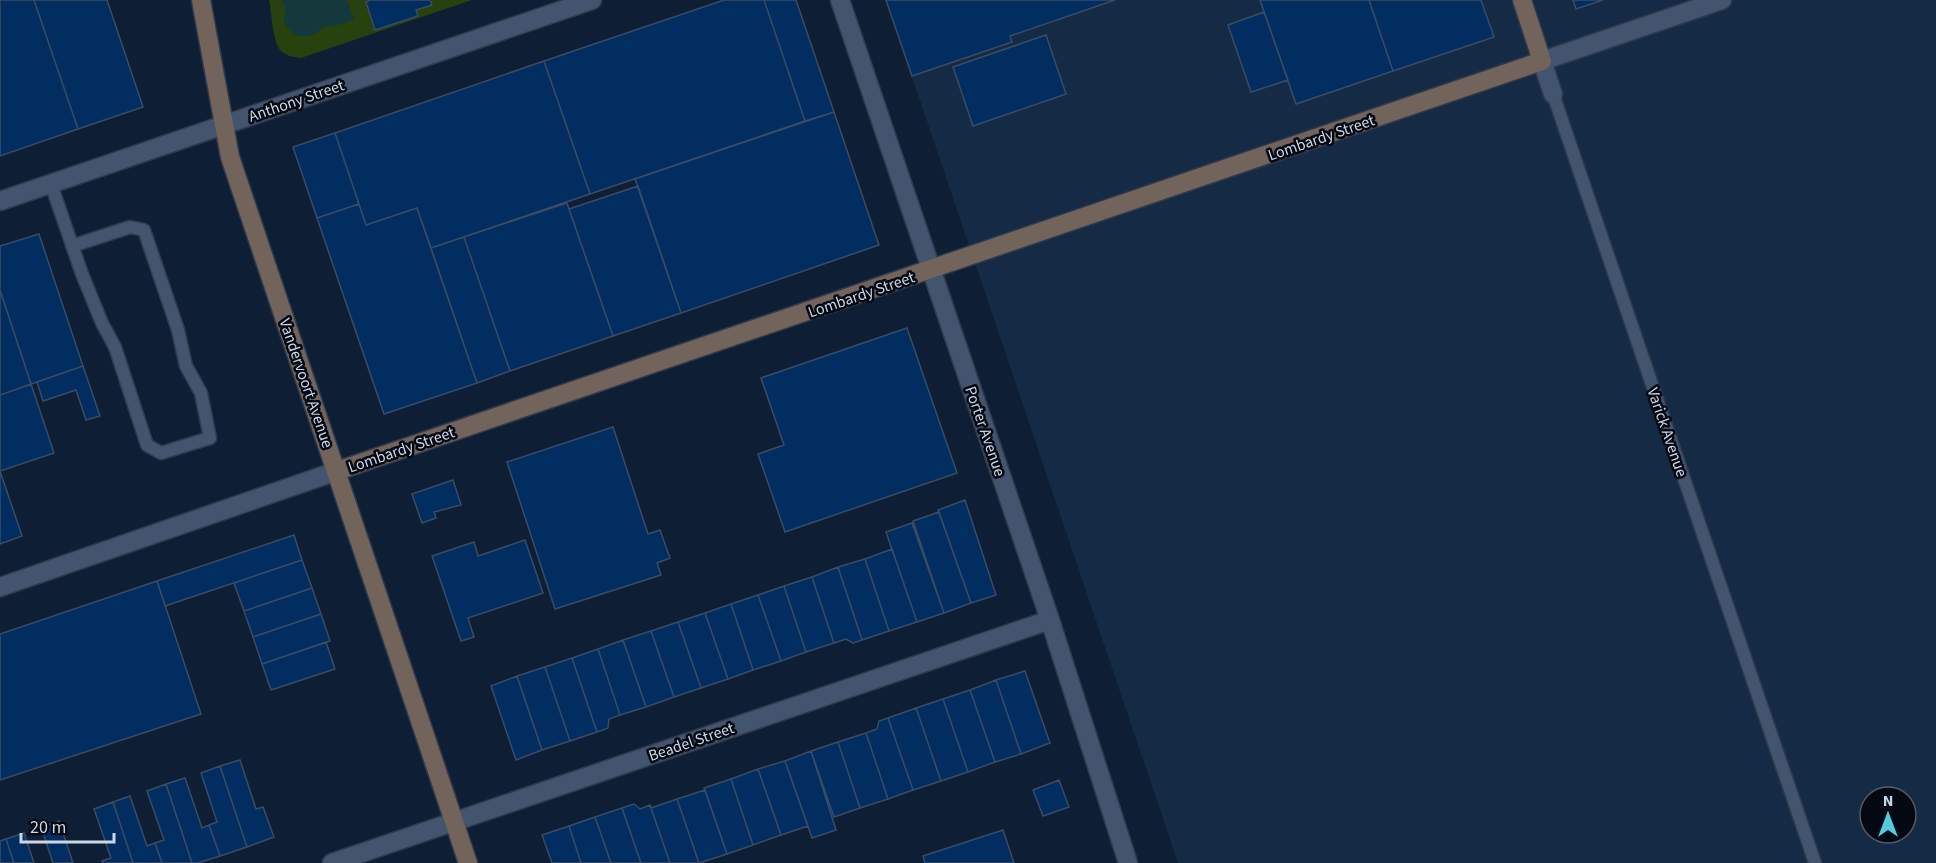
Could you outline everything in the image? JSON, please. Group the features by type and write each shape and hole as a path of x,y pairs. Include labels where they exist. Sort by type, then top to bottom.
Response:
{"main road":[{"name":"Vandervoort Avenue","path":"201,0 230,157 468,863"},
{"name":"Varick Avenue","path":"1522,0 1542,61"},
{"name":"Lombardy Street","path":"337,471 932,271 1542,61"}],"street":[{"name":"Anthony Street","path":"0,201 592,0"},
{"name":"Porter Avenue","path":"840,0 1050,620 1128,863"},
{"name":"Lombardy Street","path":"1542,61 1722,0"},
{"name":"Varick Avenue","path":"1542,61 1553,94"},
{"name":"Lombardy Street","path":"0,587 337,471"},
{"name":"Beadel Street","path":"332,863 1050,620"}],"lane":[{"name":"Varick Avenue","path":"1553,94 1815,863"},
{"path":"51,184 72,246 102,322 115,347 147,446 161,453 210,438 201,393 186,366 178,330 144,230 130,227 72,246"}],"shaded area":[{"path":"282,0 347,0 354,19 322,28 312,35 298,35 284,22 285,7"},
{"path":"886,0 1936,0 1936,863 1178,863"}],"green space":[{"path":"269,0 472,0 301,58 286,54 279,48 274,35"}],"building":[{"path":"0,0 34,0 78,129 0,156"},
{"path":"34,0 107,0 143,107 78,129"},
{"path":"370,0 430,0 432,5 416,10 418,16 375,30 366,2"},
{"path":"724,0 764,0 805,121 590,194 544,61"},
{"path":"764,0 796,0 834,112 805,121"},
{"path":"886,0 1115,0 1010,36 1012,42 912,76"},
{"path":"1260,0 1369,0 1393,71 1296,104"},
{"path":"1369,0 1481,0 1494,37 1393,71"},
{"path":"1573,0 1603,0 1576,9"},
{"path":"1264,12 1288,80 1251,92 1228,25"},
{"path":"1046,35 1066,94 973,126 953,67"},
{"path":"544,61 590,194 431,248 417,208 366,225 335,133"},
{"path":"834,112 879,245 681,313 635,179"},
{"path":"335,133 359,204 317,218 293,147"},
{"path":"638,186 681,313 613,336 569,209"},
{"path":"567,203 613,336 510,371 464,237"},
{"path":"359,204 366,225 417,208 477,383 384,414 317,218"},
{"path":"39,234 83,366 31,384 0,290 0,246"},
{"path":"464,237 510,371 477,383 431,248"},
{"path":"0,290 31,384 0,395"},
{"path":"907,328 957,473 785,532 758,454 784,445 761,378"},
{"path":"83,366 100,416 86,420 76,390 43,401 37,382"},
{"path":"31,384 54,453 0,471 0,395"},
{"path":"613,427 648,534 660,530 670,558 657,563 661,575 555,609 507,462"},
{"path":"0,471 22,536 0,544"},
{"path":"453,480 461,505 434,512 436,518 422,523 412,494"},
{"path":"965,500 996,595 971,603 938,510"},
{"path":"939,512 971,603 944,613 913,521"},
{"path":"912,523 944,613 917,622 886,532"},
{"path":"294,535 302,560 165,606 157,581"},
{"path":"525,540 543,593 468,618 474,637 461,641 432,556 474,542 478,556"},
{"path":"892,549 917,622 889,631 865,559"},
{"path":"865,559 889,631 862,640 838,567"},
{"path":"302,560 312,588 244,611 234,583"},
{"path":"838,567 862,640 853,643 846,639 834,643 812,577"},
{"path":"812,577 834,643 806,652 784,586"},
{"path":"157,581 201,714 0,780 0,634"},
{"path":"784,586 806,652 781,661 758,595"},
{"path":"312,588 321,614 253,637 244,611"},
{"path":"758,595 781,661 753,670 731,604"},
{"path":"731,604 753,670 728,679 705,613"},
{"path":"705,613 728,679 701,688 678,622"},
{"path":"321,614 330,641 262,664 253,637"},
{"path":"678,622 701,688 674,697 651,631"},
{"path":"651,631 674,697 646,707 623,640"},
{"path":"623,640 646,707 620,715 598,649"},
{"path":"326,642 335,669 271,690 262,664"},
{"path":"598,649 620,715 609,719 608,728 597,732 572,658"},
{"path":"572,658 597,732 570,741 545,667"},
{"path":"545,667 570,741 542,750 517,676"},
{"path":"1025,671 1050,743 1021,754 996,680"},
{"path":"517,676 542,750 516,760 491,686"},
{"path":"996,680 1021,754 995,762 970,690"},
{"path":"970,690 995,762 968,772 943,699"},
{"path":"943,699 968,772 941,781 916,708"},
{"path":"916,708 941,781 913,790 888,718"},
{"path":"888,718 913,790 888,799 866,733 877,729 879,721"},
{"path":"866,733 888,799 860,808 838,742"},
{"path":"838,742 860,808 834,817 811,751"},
{"path":"811,751 836,830 812,838 785,761"},
{"path":"240,760 256,809 263,807 274,837 247,847 220,766"},
{"path":"785,761 808,826 781,835 758,769"},
{"path":"220,766 247,847 220,856 209,825 217,822 201,773"},
{"path":"758,769 781,835 753,845 731,779"},
{"path":"185,778 202,828 209,825 220,856 198,863 192,863 166,784"},
{"path":"731,779 753,845 727,854 704,788"},
{"path":"1059,780 1069,807 1043,816 1033,790"},
{"path":"166,784 192,863 162,863 155,843 164,840 147,791"},
{"path":"705,790 727,854 699,863 677,799"},
{"path":"130,796 147,846 155,843 162,863 133,863 113,802"},
{"path":"677,799 699,863 670,863 651,808"},
{"path":"113,802 133,863 103,863 102,861 111,858 94,809"},
{"path":"634,804 640,809 650,805 670,863 641,863 622,808"},
{"path":"622,808 641,863 611,863 595,817"},
{"path":"595,817 611,863 581,863 569,826"},
{"path":"59,821 73,863 53,863 41,827"},
{"path":"569,826 581,863 552,863 542,835"},
{"path":"1003,830 1014,863 925,863 923,856"},
{"path":"24,833 34,863 14,863 6,839"},
{"path":"6,839 14,863 0,863 0,841"}]}
